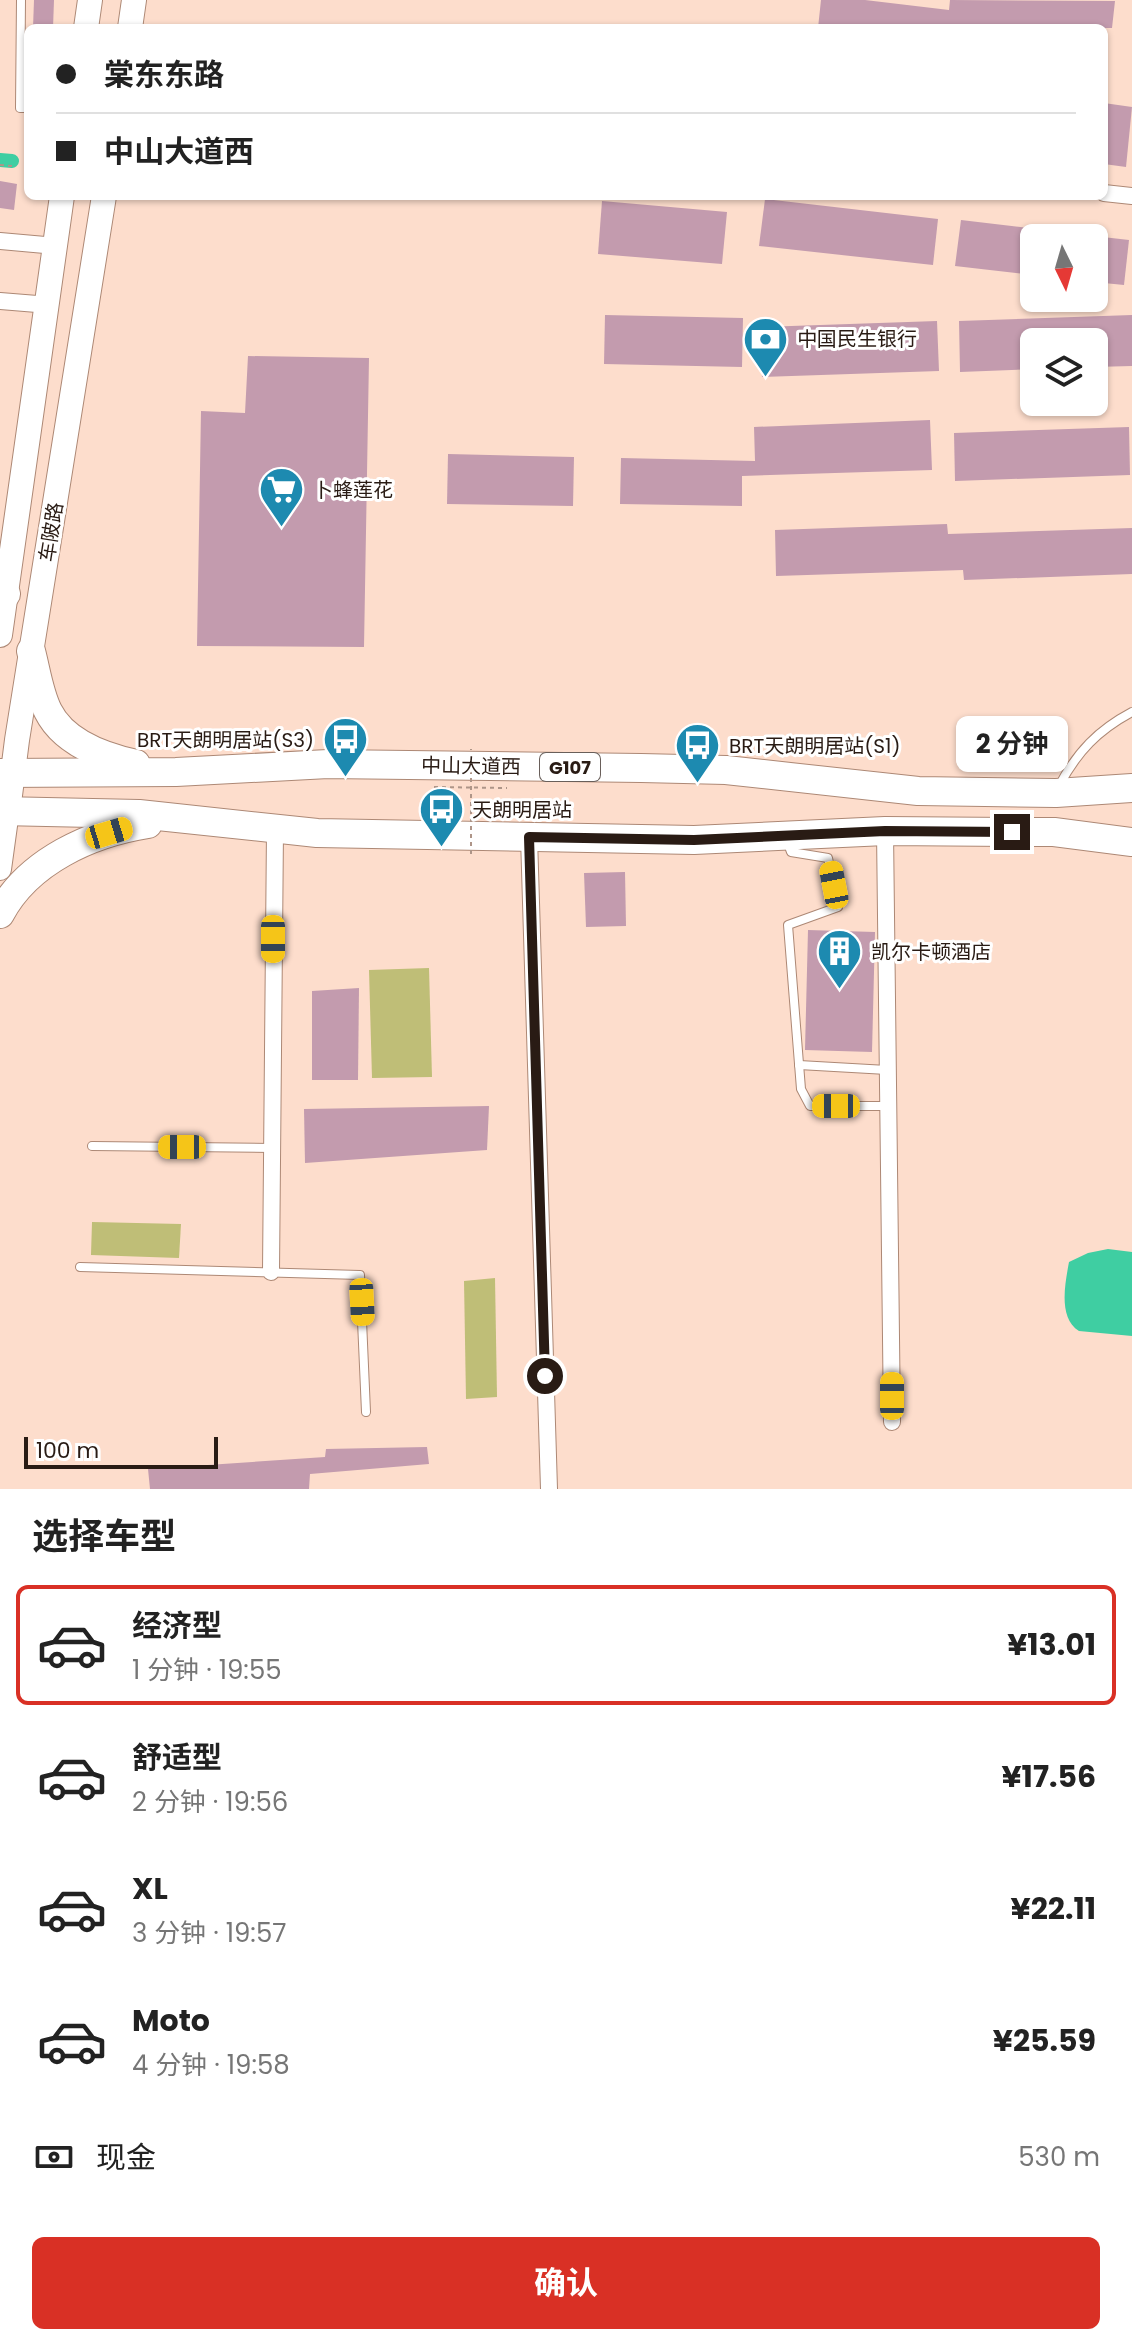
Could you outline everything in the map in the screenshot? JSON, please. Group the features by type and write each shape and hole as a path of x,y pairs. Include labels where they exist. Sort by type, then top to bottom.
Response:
{"highway":[{"path":"31,651 47,710 67,735 115,759 176,772"},
{"name":"中山大道西","path":"6,773 176,772 328,764 669,768 726,770 874,788 1056,793 1132,788"},
{"path":"73,812 65,803 64,796 67,783 76,773"},
{"path":"4,811 139,814 317,833 694,840 885,831 1054,832 1132,842"},
{"path":"0,914 7,901 46,864 86,841 132,826 195,820"},
{"path":"1054,832 1132,825"}],"main road":[{"path":"87,24 90,0"},
{"path":"131,24 134,0"},
{"name":"车陂路","path":"0,635 61,200"},
{"name":"车陂路","path":"0,869 6,773 31,651 103,200"}],"street":[{"path":"1108,193 1132,196"},
{"path":"0,241 45,245"},
{"path":"0,301 37,304"},
{"path":"271,1272 275,830"},
{"path":"885,831 892,1422"},
{"path":"529,837 549,1489"}],"lane":[{"path":"21,0 20,108 24,108"},
{"path":"1056,793 1084,745 1109,724 1132,712"},
{"path":"786,837 791,852 828,858 838,907 788,925 801,1089 810,1106 889,1106"},
{"path":"799,1065 888,1070"},
{"path":"92,1146 273,1148"},
{"path":"80,1267 360,1275 366,1412"}],"path":[{"path":"0,165 12,166"},
{"path":"471,749 471,854"}],"shaded area":[{"path":"429,968 432,1077 372,1078 369,970"},
{"path":"92,1222 181,1224 179,1258 91,1255"},
{"path":"1108,1249 1132,1252 1132,1336 1079,1331 1068,1318 1065,1290 1069,1262 1088,1253"},
{"path":"495,1278 497,1397 466,1399 464,1281"}],"building":[{"path":"34,0 54,0 53,24 33,24"},
{"path":"821,0 865,0 949,10 950,0 1115,1 1112,28 1108,28 1108,24 818,24"},
{"path":"1108,104 1132,107 1126,167 1108,165"},
{"path":"0,181 17,184 14,210 0,208"},
{"path":"765,200 938,219 933,265 759,246"},
{"path":"602,201 727,212 722,264 598,254"},
{"path":"961,220 1020,227 1020,273 955,266"},
{"path":"1108,238 1129,240 1124,285 1108,283"},
{"path":"605,315 743,318 742,367 604,364"},
{"path":"1132,315 1132,366 1108,367 1108,328 1020,328 1020,370 960,372 959,321"},
{"path":"937,321 939,371 762,377 760,327"},
{"name":"卜蜂莲花","path":"248,356 369,358 364,647 197,646 201,411 245,413"},
{"path":"930,420 932,470 742,476 742,506 620,504 621,458 755,461 754,427"},
{"path":"1129,427 1130,475 955,481 954,433"},
{"path":"448,454 574,457 573,506 447,504"},
{"path":"947,524 948,534 1132,528 1132,574 964,580 963,570 776,576 775,530"},
{"path":"625,872 626,926 586,927 584,873"},
{"name":"凯尔卡顿酒店","path":"808,930 875,932 872,1052 805,1050"},
{"path":"359,988 358,1080 312,1080 312,991"},
{"path":"489,1106 487,1150 305,1163 304,1109"},
{"path":"427,1447 429,1464 310,1474 309,1489 150,1489 148,1469 325,1457 326,1449"}],"waterway":[{"path":"0,160 12,161"}],"place":[{"name":"中国民生银行","path":"766,378"},
{"name":"卜蜂莲花","path":"282,529"},
{"name":"BRT天朗明居站(S3)","path":"345,779"},
{"name":"BRT天朗明居站(S1)","path":"698,785"},
{"name":"天朗明居站","path":"441,849"},
{"name":"凯尔卡顿酒店","path":"840,991"}],"route":[{"path":"545,1376 529,837 694,840 885,831 1012,832"}]}
